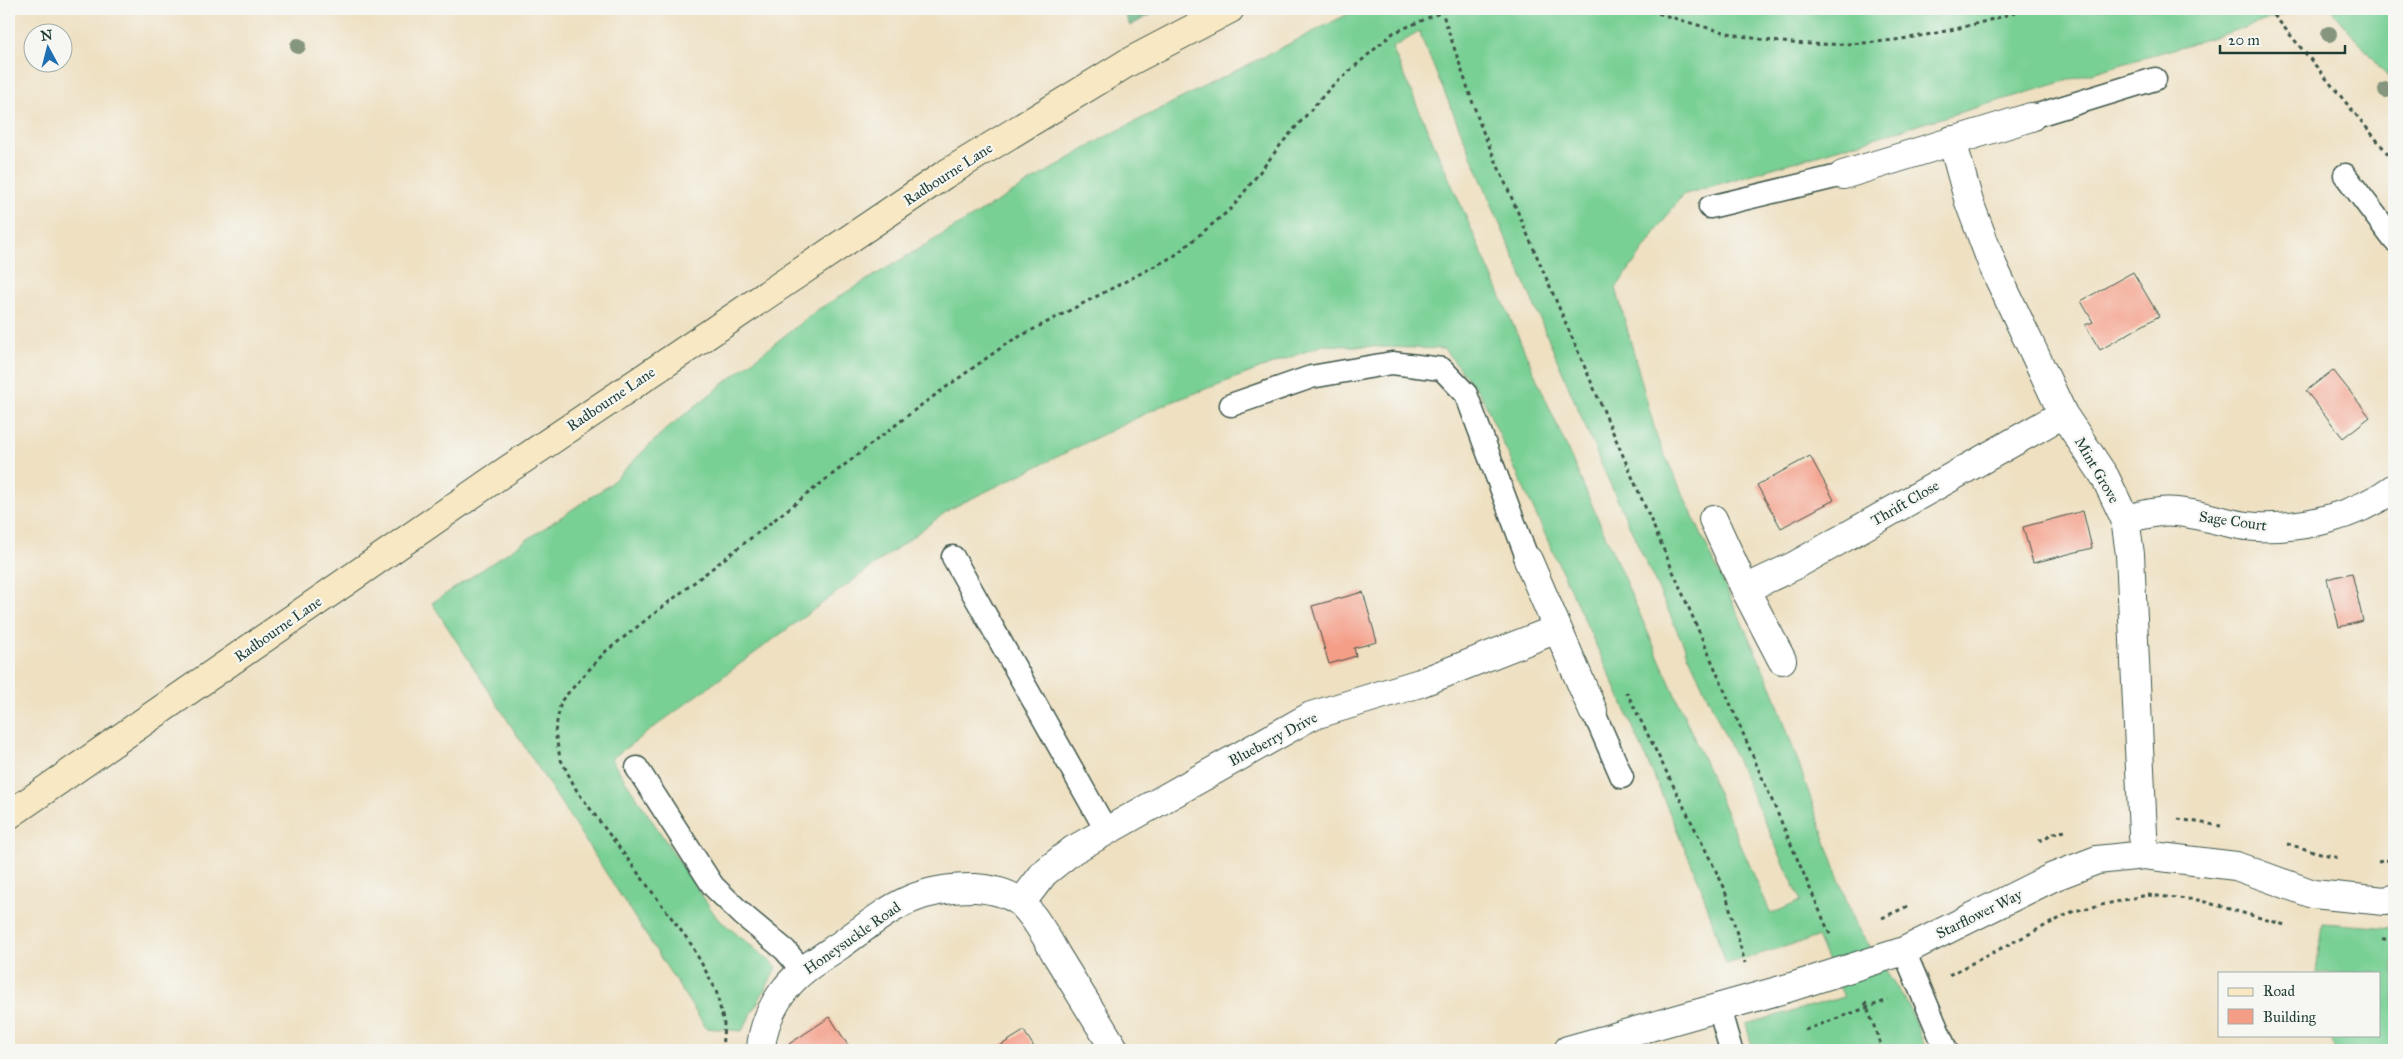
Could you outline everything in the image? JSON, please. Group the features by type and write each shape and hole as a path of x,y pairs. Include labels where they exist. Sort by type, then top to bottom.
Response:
{"street":[{"name":"Radbourne Lane","path":"9,815 497,477 944,175 1127,63 1230,9"},
{"path":"1843,175 2031,117"},
{"name":"Mint Grove","path":"1952,140 1969,202 1993,266 2063,414 2105,478 2124,519 2130,554 2144,855"},
{"name":"Thrift Close","path":"1745,589 1794,566 2063,414"},
{"name":"Sage Court","path":"2124,519 2153,513 2177,512 2256,527 2297,525 2346,514 2394,488"},
{"path":"1714,519 1745,589 1782,660"},
{"path":"1528,560 1593,711"},
{"name":"Blueberry Drive","path":"1021,903 1044,873 1073,850 1311,716 1420,683 1557,629"},
{"name":"Starflower Way","path":"1568,1050 1847,970 1904,950 2061,874 2097,860 2144,855 2236,866 2314,894 2385,901 2394,899"},
{"name":"Honeysuckle Road","path":"760,1050 768,1020 776,1003 786,987 803,971 885,911 904,900 924,893 952,888 980,888 1000,892 1021,903 1045,936 1115,1050"}],"lane":[{"path":"2031,117 2155,79"},
{"path":"2345,174 2394,240"},
{"path":"1710,207 1843,175"},
{"path":"1231,405 1310,377 1392,363 1442,369 1466,394 1528,560"},
{"path":"953,557 1106,830"},
{"path":"1593,711 1622,777"},
{"path":"637,768 713,886 743,915 785,950 803,971"},
{"path":"1904,950 1946,1050"},
{"path":"1719,1008 1731,1050"}],"path":[{"path":"722,1050 724,1024 716,990 690,944 578,791 560,758 554,732 561,701 605,652 928,400 1009,342 1174,256 1232,208 1282,144 1330,88 1393,33 1442,10 1466,9"},
{"path":"1643,9 1751,38 1799,44 1849,45 1953,29 2025,9"},
{"path":"2269,9 2394,161"},
{"path":"1442,10 1481,127 1831,938 1868,1008 1883,1050"},
{"path":"1593,711 1628,693 1724,887 1745,964 1755,962"},
{"path":"1806,1030 1922,989 2074,912 2147,895 2198,900 2292,926"},
{"path":"2380,939 2394,939"}],"green space":[{"path":"1122,9 1161,9 1130,26"},
{"path":"1358,9 2300,9 2237,30 1682,195 1616,288 1657,438 1772,688 1854,922 1908,1004 1926,1050 1753,1050 1746,1024 1844,997 1817,937 1726,964 1700,884 1623,704 1481,395 1444,349 1323,345 1161,406 950,509 611,759 717,918 777,967 742,1031 706,1028 432,603 609,485 665,430 817,310 1105,137","holes":["1419,32 1602,466 1801,901 1771,914 1392,48"]},
{"path":"2331,9 2394,9 2394,84"},
{"path":"2322,923 2394,928 2394,1050 2336,1050 2329,1036 2380,1036 2380,972 2316,972"}],"building":[{"path":"2133,272 2159,316 2100,350 2085,325 2093,322 2081,301"},
{"path":"2333,370 2370,417 2343,438 2306,391"},
{"path":"1810,456 1834,500 1781,528 1757,485"},
{"path":"2083,511 2092,548 2033,563 2023,527"},
{"path":"2352,573 2363,621 2339,627 2327,579"},
{"path":"1363,592 1377,642 1354,648 1356,656 1329,664 1312,606"},
{"path":"830,1017 851,1050 793,1050 789,1044"},
{"path":"1024,1031 1036,1050 993,1050"}]}
